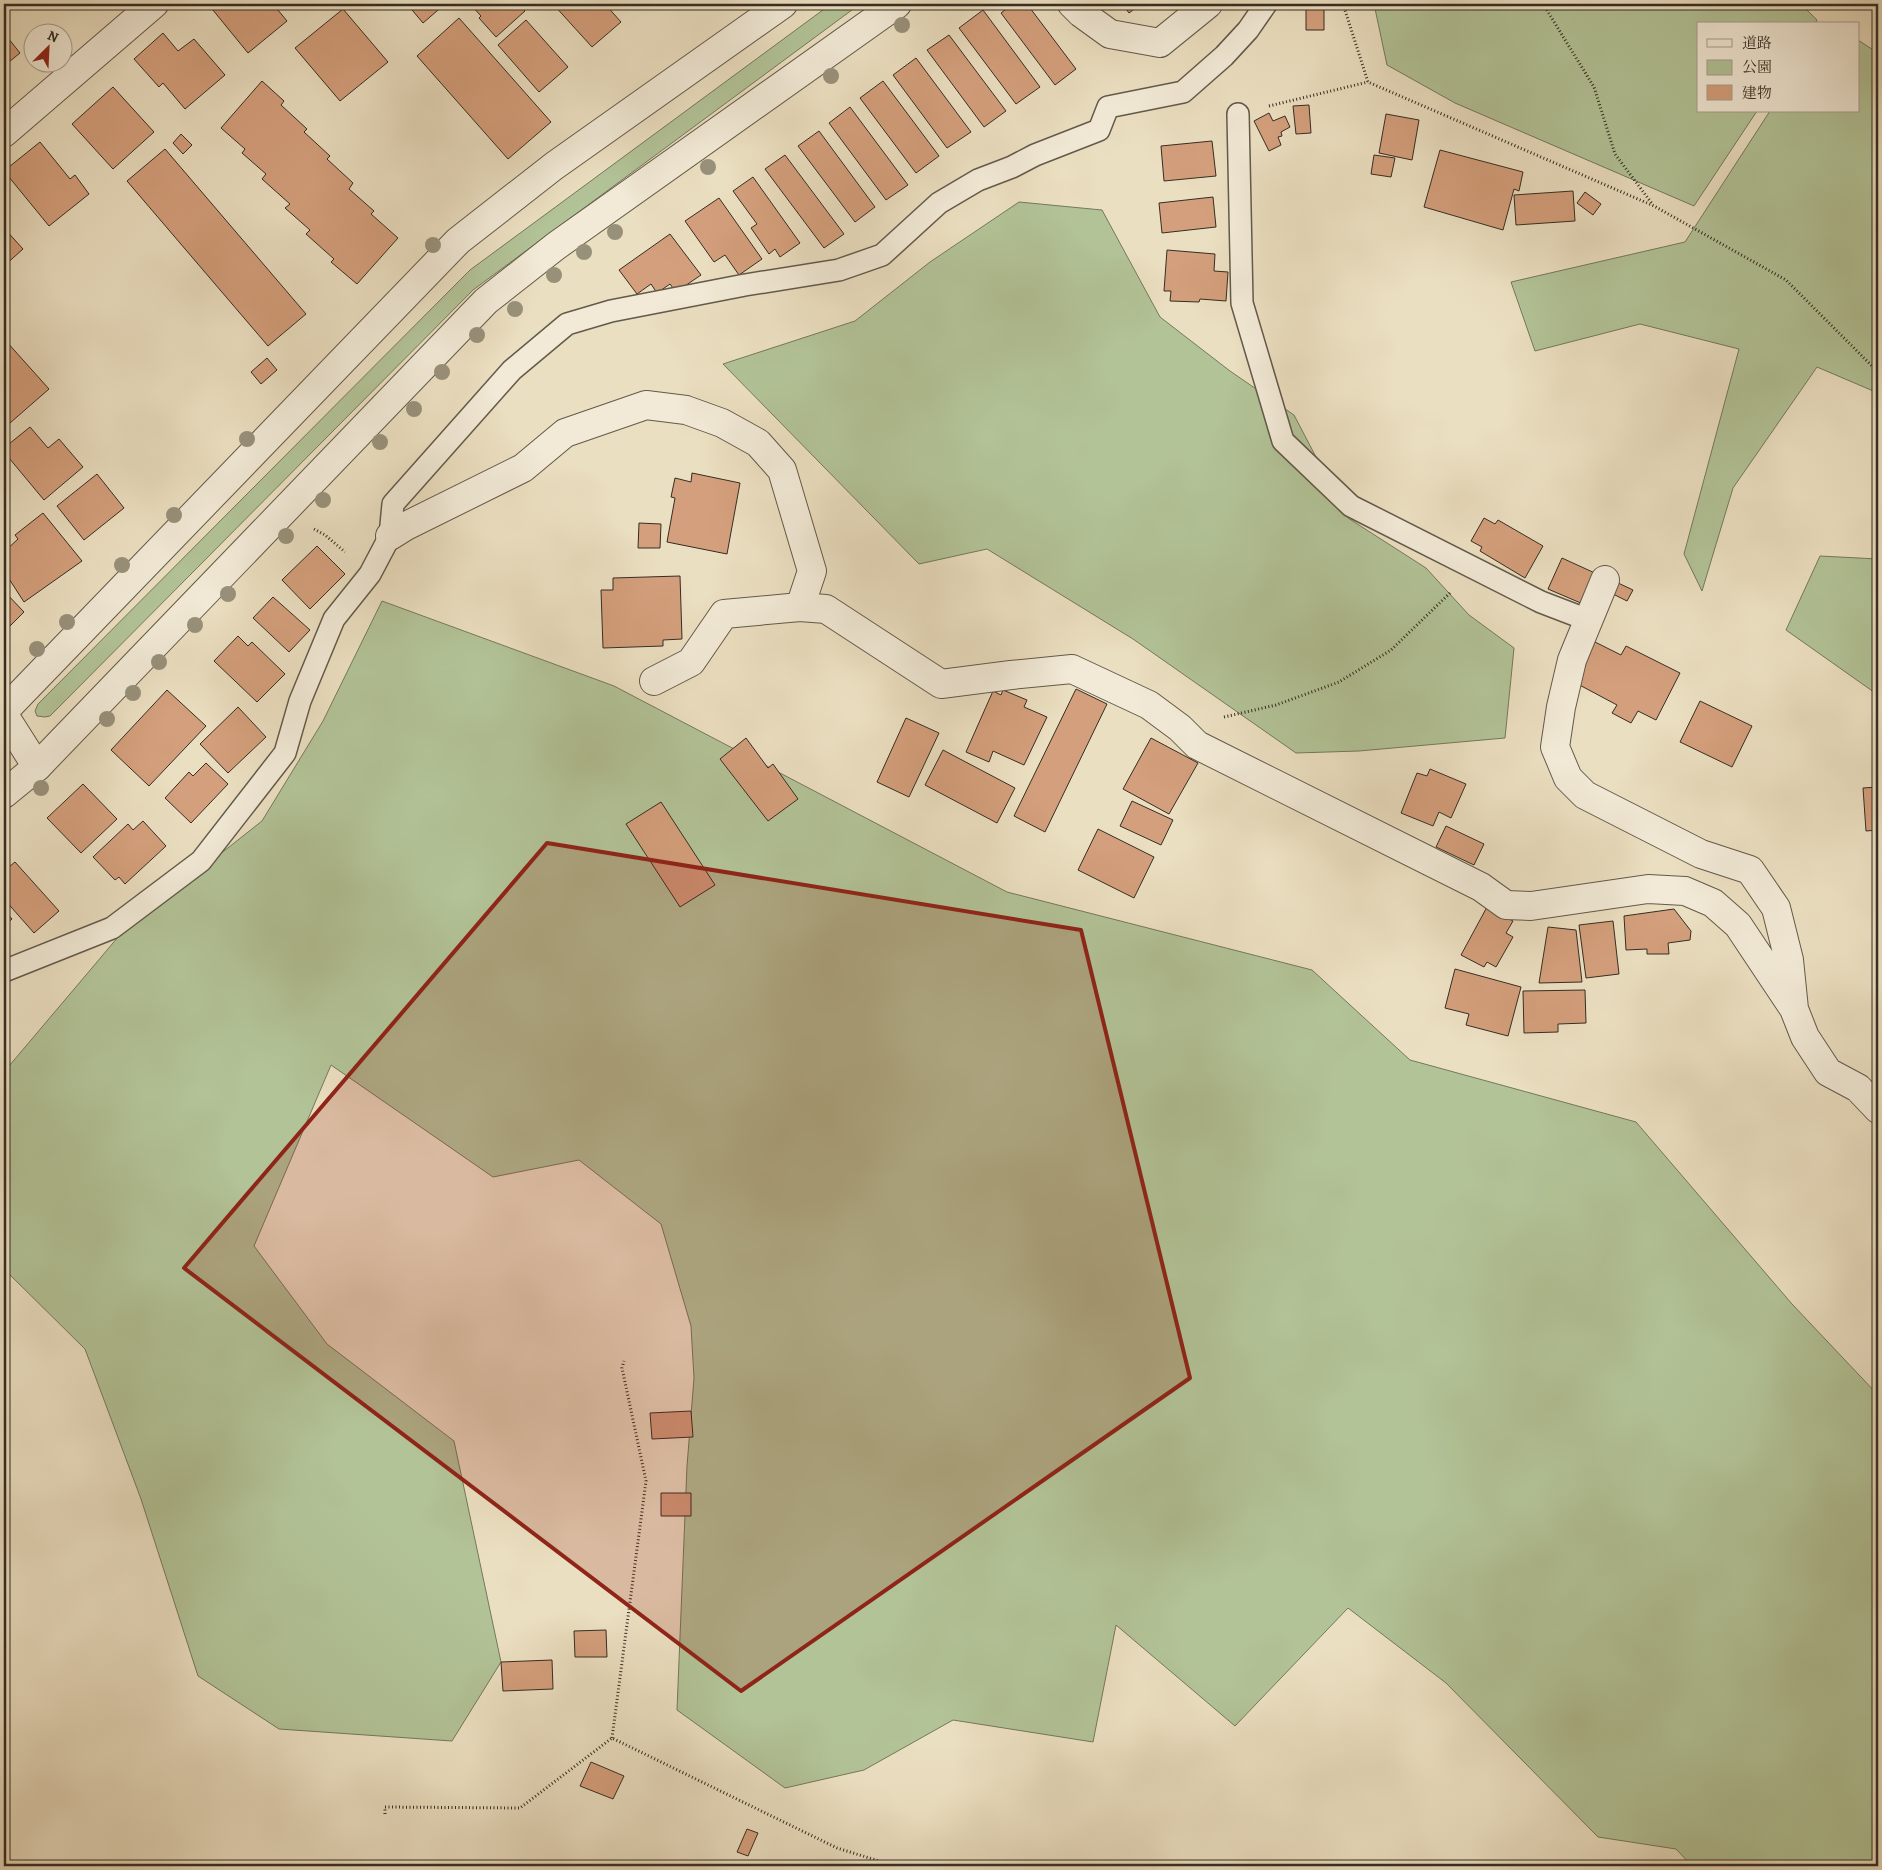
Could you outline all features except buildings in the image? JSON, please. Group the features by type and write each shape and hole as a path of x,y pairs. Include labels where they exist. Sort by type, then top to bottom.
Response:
{"street":[{"path":"4,133 154,4"},
{"path":"4,711 458,241 554,166 783,4"},
{"path":"4,794 37,767 486,301 556,246 898,4"},
{"path":"1072,4 1110,34 1160,43 1208,4"},
{"path":"390,536 406,526 522,468 566,433 646,405 686,410 722,423 758,442 782,470 812,571 800,607"},
{"path":"1605,580 1572,660 1561,708 1555,747 1568,778 1584,795 1702,854 1750,870 1776,908 1789,960 1794,1009"},
{"path":"654,681 691,662 724,614 800,607 826,609 940,684 1012,674 1072,670 1149,705 1180,728 1197,744 1481,887 1506,905 1531,906 1648,889 1685,892 1713,903 1738,925 1794,1009 1805,1037 1828,1072 1858,1088 1878,1108"},
{"path":"4,715 37,767"}],"lane":[{"path":"4,971 112,928 201,861 286,753 300,701 334,619 370,574 390,536 393,504 512,370 567,324 611,311 745,285 839,270 882,254 940,203 978,180 1099,130 1108,107 1183,92 1236,43 1248,30 1266,4"},
{"path":"1238,114 1242,303 1283,441 1351,506 1541,602 1588,620"}],"path":[{"path":"1343,4 1368,82 1654,206 1786,280 1878,372"},
{"path":"1543,4 1594,87 1615,154 1654,206"},
{"path":"1180,728 1276,705 1339,682 1391,650 1476,568"},
{"path":"386,1814 385,1807 520,1808 612,1738 646,1481 622,1368 624,1361"},
{"path":"612,1738 837,1848 895,1866"}],"highlighted area":[{"path":"547,843 1081,930 1190,1378 741,1691 184,1268"}],"green space":[{"path":"831,4 860,4 473,290 50,716 37,716 35,711 38,704 470,270"},
{"path":"1374,4 1468,4 1477,9 1478,4 1801,4 1817,20 1816,22 1697,22 1697,112 1756,112 1694,206 1455,103 1387,65"},
{"path":"1860,41 1878,53 1878,393 1817,367 1733,488 1702,591 1684,554 1739,349 1640,324 1535,351 1511,282 1685,242 1769,112 1860,112"},
{"path":"1019,202 1102,210 1160,317 1230,371 1294,415 1348,518 1426,568 1469,615 1514,648 1505,738 1359,751 1296,753 1133,639 987,549 919,564 723,364 855,321 930,262"},
{"path":"1820,556 1878,559 1878,695 1786,630"},
{"path":"382,601 614,686 1007,892 1312,970 1410,1060 1636,1122 1792,1304 1878,1395 1878,1866 1692,1866 1676,1849 1598,1837 1446,1683 1348,1608 1235,1726 1116,1625 1093,1742 953,1720 864,1770 785,1788 677,1710 687,1466 694,1378 691,1326 661,1224 579,1160 493,1177 331,1065 254,1246 327,1344 454,1441 501,1662 452,1741 279,1729 198,1676 141,1499 85,1349 4,1269 4,1072 124,930 262,821 323,721"}]}
